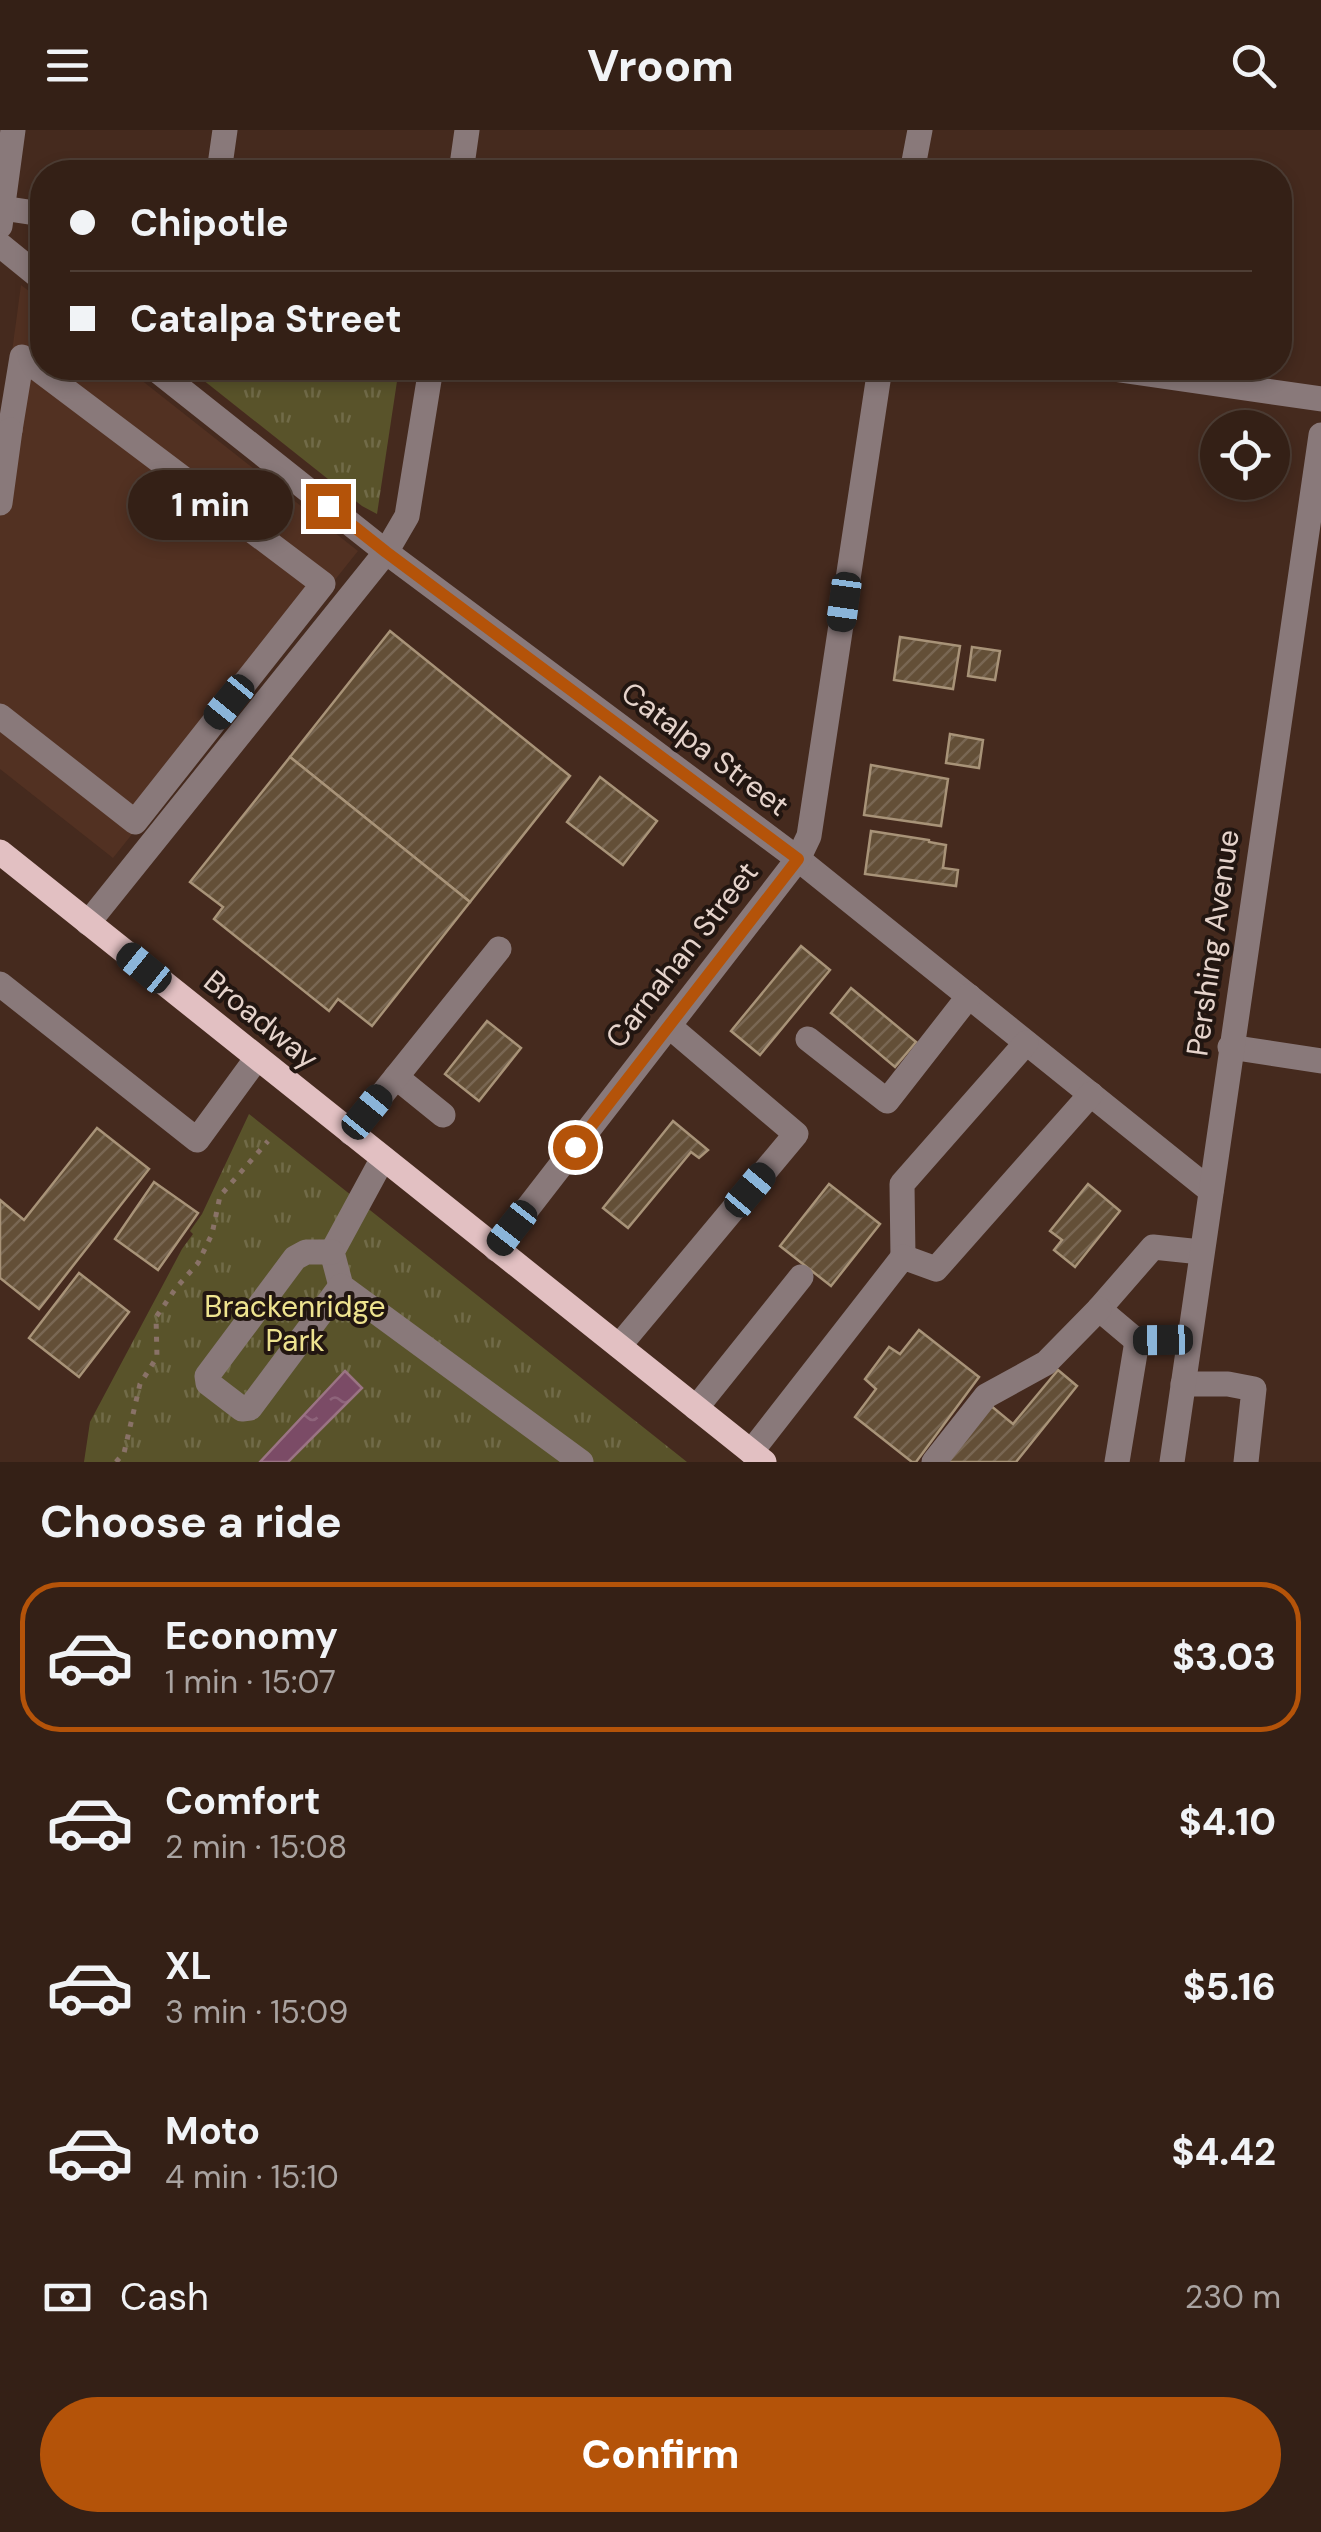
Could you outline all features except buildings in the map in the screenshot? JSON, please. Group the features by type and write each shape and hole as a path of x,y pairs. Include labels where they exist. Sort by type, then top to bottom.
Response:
{"main road":[{"name":"Broadway","path":"0,852 758,1457"}],"street":[{"path":"13,130 1,217 30,215"},
{"path":"221,160 225,130"},
{"path":"463,160 467,130"},
{"path":"914,160 920,130"},
{"path":"0,245 30,269"},
{"path":"0,503 5,429 22,358 30,364"},
{"path":"51,380 346,600"},
{"name":"Catalpa Street","path":"169,380 386,552 798,859 1211,1191"},
{"path":"88,922 386,552 407,516 429,380"},
{"name":"Carnahan Street","path":"496,1249 798,859 809,836 878,380"},
{"path":"1192,380 1321,398"},
{"name":"Pershing Avenue","path":"1172,1462 1321,434"},
{"path":"134,822 323,584"},
{"path":"282,636 303,655"},
{"path":"229,702 250,720"},
{"path":"0,716 155,839"},
{"path":"179,765 200,783"},
{"path":"351,1133 498,949"},
{"path":"0,984 197,1140 258,1058"},
{"path":"808,1038 886,1101 969,996"},
{"path":"619,1346 796,1134 669,1026"},
{"path":"758,1457 902,1257 902,1184 1026,1042"},
{"path":"1230,1047 1321,1061"},
{"path":"396,1077 443,1115"},
{"path":"902,1257 936,1269 1091,1094"},
{"path":"383,1158 332,1252 340,1286 581,1462"},
{"path":"934,1462 986,1396 1046,1364 1153,1247 1201,1252"},
{"path":"332,1252 306,1252 295,1258 207,1376 208,1383 242,1410 250,1408 340,1286"},
{"path":"696,1408 801,1277"},
{"path":"1099,1308 1137,1340 1189,1340"},
{"path":"1117,1462 1137,1340"},
{"path":"1183,1384 1228,1384 1254,1389 1246,1462"}],"path":[{"path":"116,1462 124,1453 140,1384 157,1356 156,1317 198,1264 212,1234 220,1196 268,1141"}],"shaded area":[{"path":"21,285 30,292 30,380 141,380 358,551 113,858 0,769 0,441"}],"green space":[{"path":"203,380 397,380 377,514"},
{"name":"Brackenridge Park","path":"249,1114 687,1462 84,1462 90,1422 193,1234 190,1231 202,1214"}],"water":[{"path":"345,1371 362,1388 288,1462 260,1462"}],"route":[{"path":"328,506 798,859 575,1147"}]}
